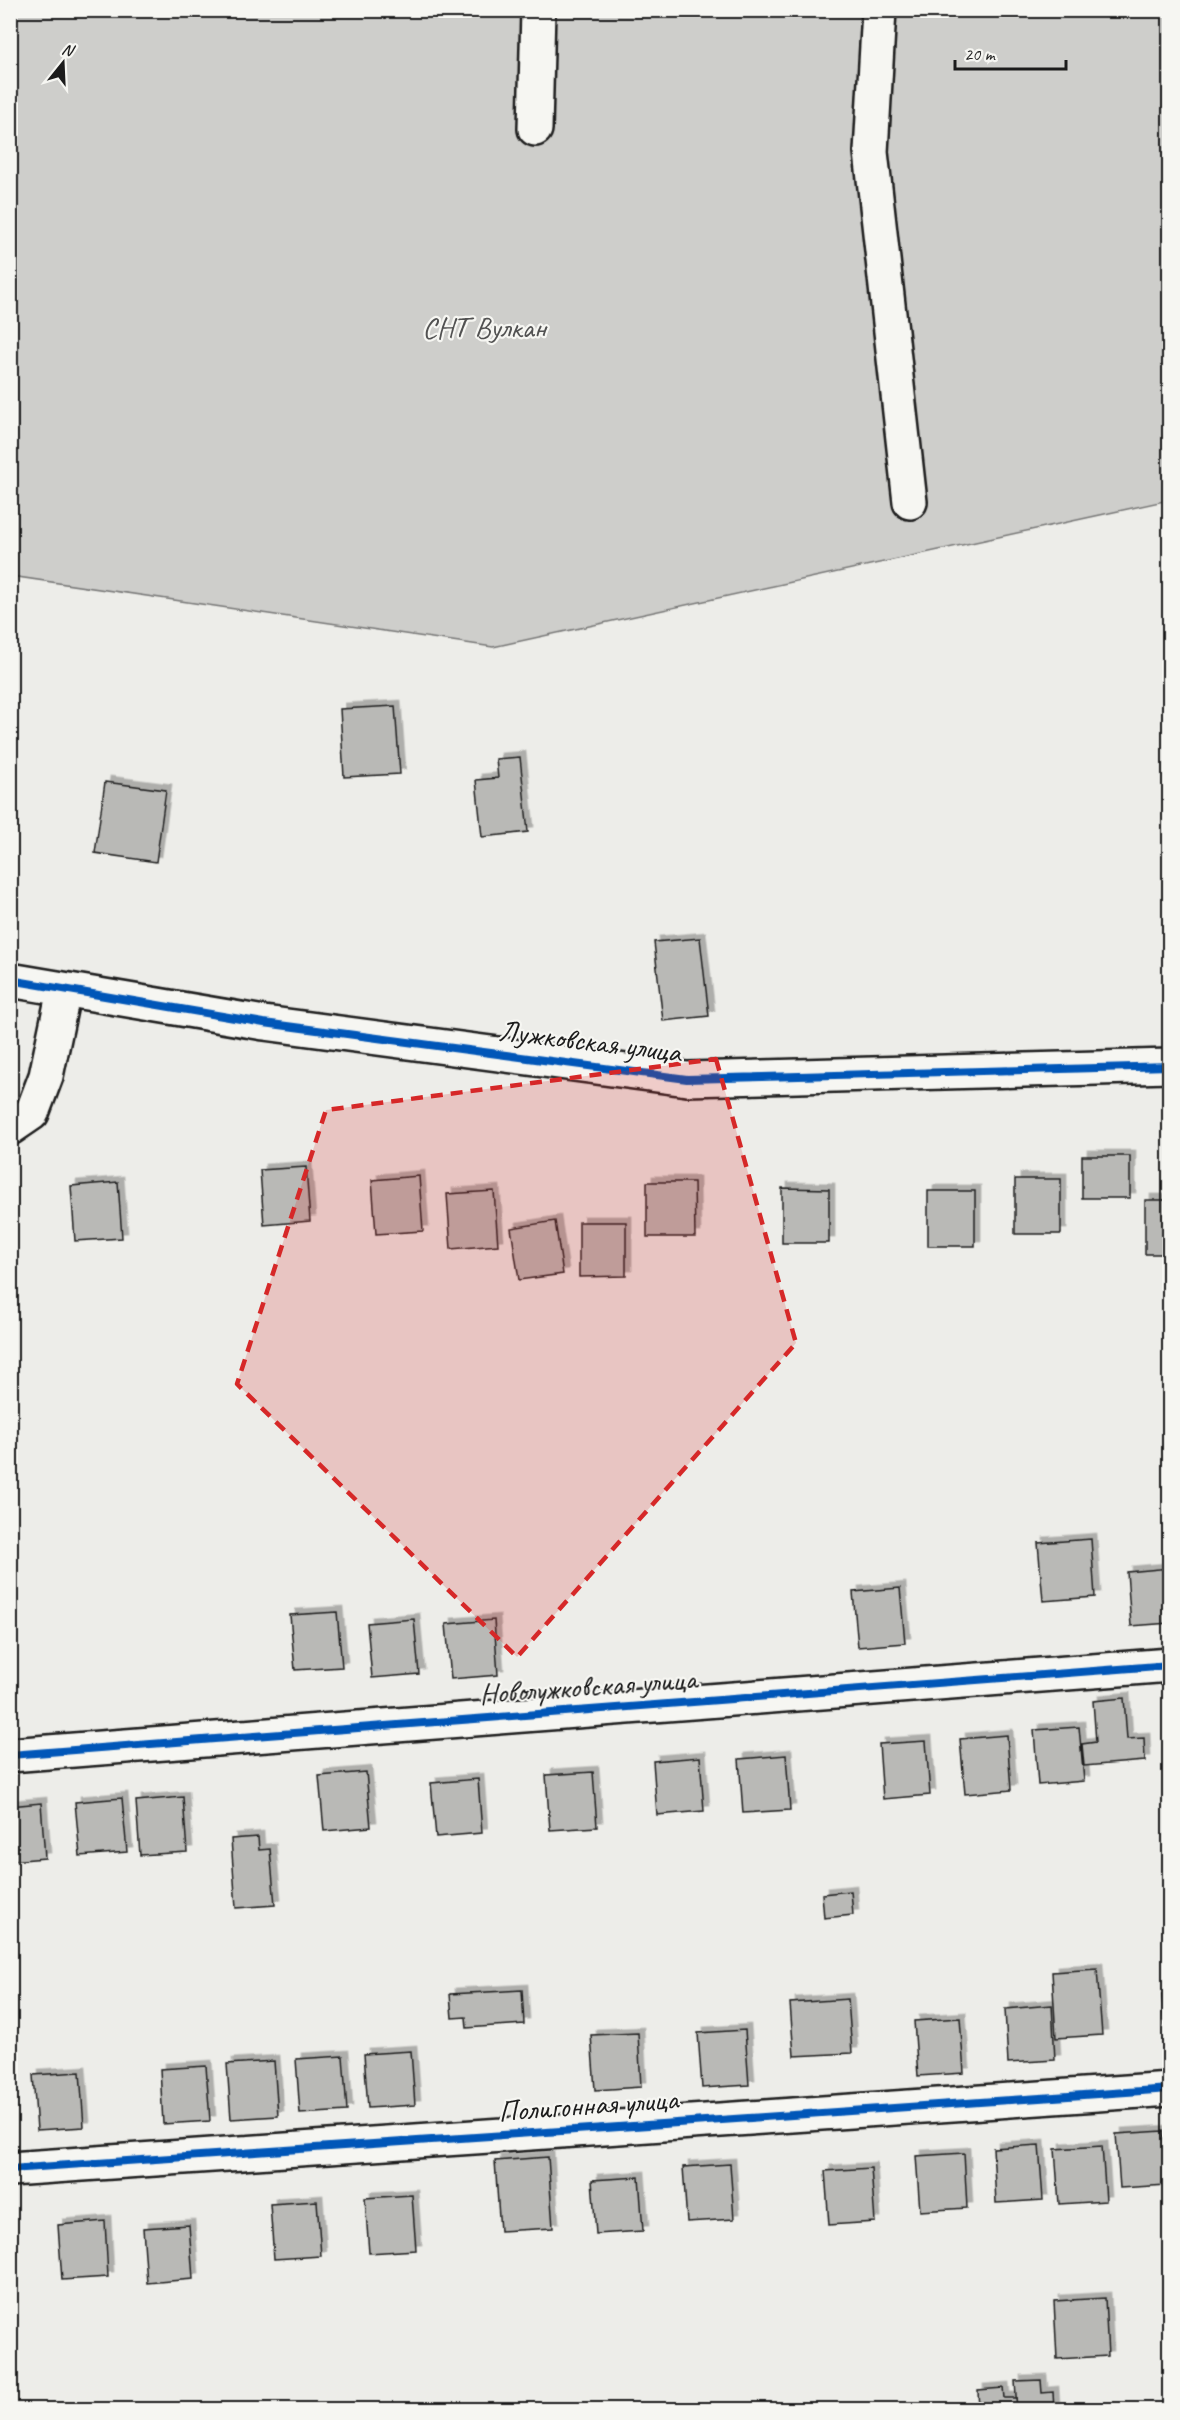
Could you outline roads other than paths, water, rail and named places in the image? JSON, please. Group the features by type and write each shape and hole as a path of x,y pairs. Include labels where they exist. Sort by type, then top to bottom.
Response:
{"street":[{"path":"535,129 538,10"},
{"path":"879,10 871,152 910,502"},
{"name":"Лужковская улица","path":"10,980 264,1023 687,1079 1170,1066"},
{"path":"10,1128 32,1113 46,1076 64,990"},
{"name":"Новолужковская улица","path":"10,1755 1170,1665"},
{"name":"Полигонная улица","path":"10,2169 1170,2089"}],"park label":[{"name":"СНТ Вулкан","path":"484,327"}]}
